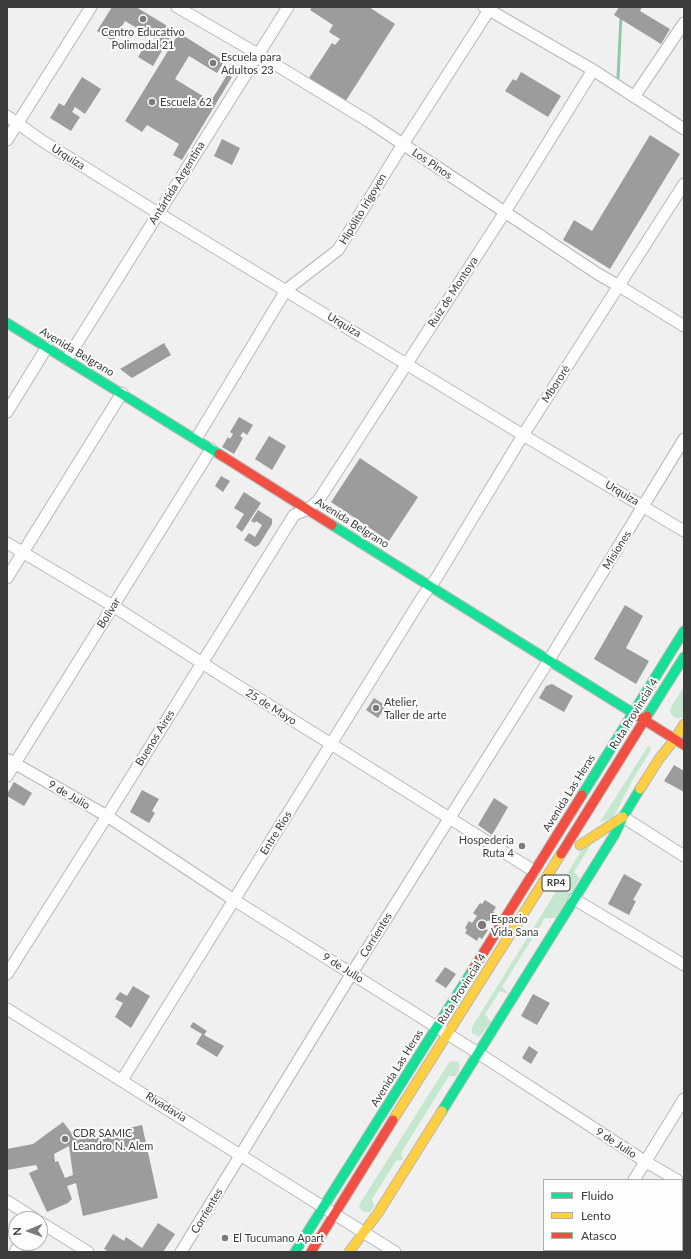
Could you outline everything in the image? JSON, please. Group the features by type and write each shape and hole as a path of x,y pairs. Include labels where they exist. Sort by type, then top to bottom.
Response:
{"main road":[{"name":"Avenida Belgrano","path":"7,323 196,439 644,720 656,723 674,739 684,745"},
{"name":"Avenida Las Heras","path":"295,1252 684,631"},
{"name":"Ruta Provincial 4","path":"339,1230 343,1216 402,1107 684,657"},
{"path":"648,736 656,723"},
{"path":"349,1252 378,1213 615,834 622,817 661,755 684,724"},
{"path":"592,825 578,848 622,817"},
{"path":"375,1126 402,1107"},
{"name":"Ruta Provincial 4","path":"311,1252 343,1216"}],"street":[{"path":"7,140 91,7"},
{"name":"Los Pinos","path":"177,7 368,121 598,274 684,326"},
{"name":"Antártida Argentina","path":"67,359 288,7"},
{"path":"488,8 593,70 684,129"},
{"name":"Hipólito Irigoyen","path":"196,439 286,290 338,250 488,8"},
{"path":"634,97 684,23"},
{"name":"Ruiz de Montoya","path":"308,509 318,501 504,212 593,70"},
{"name":"Urquiza","path":"7,116 44,142 158,213 684,531"},
{"name":"Mbororé","path":"431,587 523,435 684,184"},
{"path":"7,412 47,347"},
{"path":"7,578 122,393"},
{"name":"Misiones","path":"549,660 684,439"},
{"name":"Bolivar","path":"7,776 11,761 113,606 211,449"},
{"name":"Buenos Aires","path":"7,974 294,515 308,509"},
{"name":"25 de Mayo","path":"7,542 113,606 534,871"},
{"name":"Entre Ríos","path":"122,1080 330,744 423,596 431,587"},
{"name":"Corrientes","path":"181,1252 352,973 549,660"},
{"name":"9 de Julio","path":"11,761 107,816 234,900 458,1039 646,1162 675,1179"},
{"path":"622,817 684,856"},
{"path":"574,899 684,965"},
{"name":"Rivadavia","path":"7,1009 241,1155 343,1216 364,1232"},
{"path":"635,1179 684,1099"},
{"path":"7,1201 23,1211"},
{"path":"48,1227 88,1252"},
{"path":"364,1232 395,1252"}],"green space":[{"path":"684,686 684,716 677,718 671,714 670,709"},
{"path":"648,746 650,746 651,750 632,781 613,818 600,822"},
{"path":"586,843 592,843 574,872 580,878 556,918 545,918 502,987 509,994 500,991 485,1014 491,1022 479,1037 472,1033 472,1027"},
{"path":"452,1061 458,1062 460,1066 456,1076 449,1076 401,1153 403,1160 396,1161 372,1199 374,1206 370,1212 363,1211 360,1209 359,1205 448,1064"}],"building":[{"path":"112,7 136,7 174,30 153,66 138,57 147,42 153,46 157,40 125,21 113,41 97,31"},
{"path":"312,7 369,7 395,24 345,102 309,78 332,43 335,45 340,39 329,32 333,25 310,10"},
{"path":"619,7 642,7 640,11 670,29 661,44 614,15"},
{"path":"179,33 224,61 217,73 189,56 175,79 211,101 227,75 232,77 182,160 173,155 179,144 147,125 142,132 125,121"},
{"path":"521,72 561,96 548,117 505,91 513,79 516,81"},
{"path":"82,77 101,89 85,114 75,107 72,112 80,117 71,131 50,118 59,103 64,106"},
{"path":"650,135 680,154 610,269 563,240 574,220 592,231"},
{"path":"222,139 240,148 232,165 214,156"},
{"path":"164,343 171,355 132,378 120,369"},
{"path":"239,417 253,425 247,435 243,432 240,436 243,438 234,454 222,447 228,437 230,439 233,434 230,432"},
{"path":"269,436 286,446 272,470 255,459"},
{"path":"360,458 418,497 389,541 331,502"},
{"path":"221,476 230,481 223,492 215,486"},
{"path":"244,492 261,503 242,532 236,527 244,514 234,508"},
{"path":"258,510 272,519 272,524 259,545 255,547 244,540 249,533 255,537 262,525 256,521 255,523 251,521"},
{"path":"625,605 643,616 626,648 649,661 636,684 594,659"},
{"path":"552,684 573,696 564,712 539,698 546,686"},
{"name":"Atelier, Taller de arte","path":"374,698 386,706 378,718 366,710"},
{"path":"674,765 684,771 684,792 664,781"},
{"path":"14,782 32,793 24,806 7,796"},
{"path":"142,790 159,799 152,811 155,813 149,823 130,812"},
{"path":"494,798 508,807 492,835 478,825"},
{"path":"624,874 642,884 633,900 636,901 629,915 608,904"},
{"path":"485,900 496,907 493,912 497,914 492,923 488,920 483,928 488,930 482,939 479,937 477,941 465,933 467,930 465,928 469,921 472,923 477,916 473,913 480,903 482,904"},
{"path":"445,967 456,974 446,988 435,981"},
{"path":"133,986 150,996 131,1028 115,1017 123,1003 115,999 120,992 127,996"},
{"path":"533,994 550,1003 537,1025 521,1016"},
{"path":"193,1022 207,1031 204,1035 224,1046 217,1057 196,1044 202,1034 190,1027"},
{"path":"529,1046 538,1052 531,1064 522,1058"},
{"path":"63,1122 77,1140 142,1125 158,1198 83,1216 76,1183 67,1186 72,1199 68,1203 48,1212 29,1173 38,1169 36,1165 7,1170 7,1149 33,1144","holes":["69,1146 73,1175 65,1178 58,1161 55,1162 54,1154"]},
{"path":"158,1223 175,1234 163,1252 109,1252 104,1249 113,1234 124,1241 126,1237 142,1248"}],"waterway":[{"path":"618,78 621,16"}],"traffic: fast":[{"path":"7,323 219,454"},
{"path":"332,525 641,718"},
{"path":"582,795 684,631"},
{"path":"647,716 684,657"},
{"path":"442,1111 615,834 623,817 640,789"},
{"path":"295,1252 472,971"}],"traffic: slow":[{"path":"640,789 684,724"},
{"path":"580,845 623,817"},
{"path":"393,1120 561,854"},
{"path":"349,1252 378,1213 442,1111"}],"traffic: jam":[{"path":"219,454 332,525"},
{"path":"561,854 647,716"},
{"path":"641,718 684,745"},
{"path":"472,971 582,795"},
{"path":"311,1252 393,1120"}],"place":[{"name":"Centro Educativo Polimodal 21","path":"143,19"},
{"name":"Escuela para Adultos 23","path":"213,63"},
{"name":"Escuela 62","path":"152,102"},
{"name":"Atelier, Taller de arte","path":"376,708"},
{"name":"Hospederia Ruta 4","path":"522,846"},
{"name":"Espacio Vida Sana","path":"482,925"},
{"name":"CDR SAMIC Leandro N. Alem","path":"65,1139"},
{"name":"El Tucumano Apart","path":"225,1238"}]}
